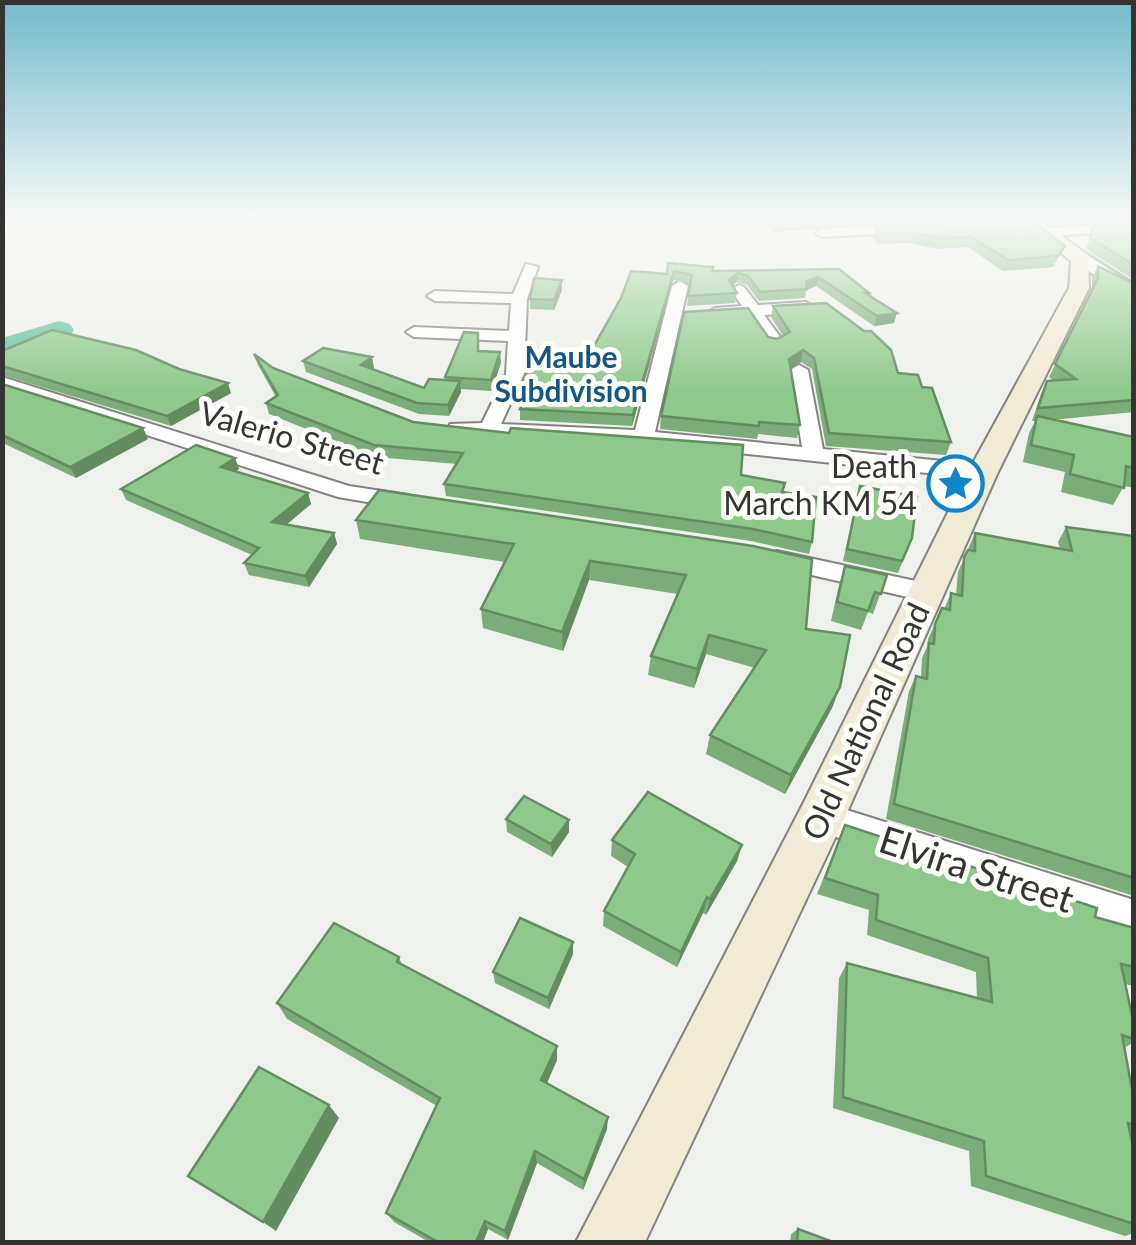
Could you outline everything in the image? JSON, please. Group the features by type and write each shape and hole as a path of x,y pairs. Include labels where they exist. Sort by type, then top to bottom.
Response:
{"main road":[{"name":"Old National Road","path":"610,1242 822,817 983,472 1079,288 1080,276"}],"street":[{"path":"488,431 516,374 519,299 527,276"},
{"path":"1108,276 1134,293"},
{"path":"644,437 680,286"},
{"path":"673,316 827,305 807,288"},
{"path":"738,290 775,342"},
{"path":"436,296 519,299"},
{"path":"414,332 518,336"},
{"path":"799,370 814,456"},
{"name":"Valerio Street","path":"2,382 346,492 423,504"},
{"path":"433,426 644,437 983,472"},
{"path":"750,553 925,592"},
{"name":"Elvira Street","path":"822,817 1134,918"}],"building":[{"path":"629,276 673,276 633,415 520,409 529,390 519,389 531,366 588,372 594,346"},
{"path":"692,276 734,276 729,280 737,293 688,296"},
{"path":"748,276 848,276 869,293 865,293 897,313 877,316 818,277 806,282 807,289 760,292"},
{"path":"1118,276 1134,284 1134,400 1038,408 1047,381 1076,379 1055,364 1098,278"},
{"path":"534,278 562,280 554,300 530,299"},
{"path":"826,303 864,331 871,331 891,350 898,373 918,375 922,387 932,388 951,442 829,433 814,358 803,350 789,359 800,425 759,422 759,426 661,416 684,312 748,308 768,337 777,339 790,332 773,306"},
{"path":"52,330 136,350 179,369 228,383 167,416 2,366 2,351"},
{"path":"464,332 478,333 478,351 500,352 491,380 445,377"},
{"path":"323,348 372,357 361,365 424,388 429,379 460,381 448,405 417,403 303,361"},
{"path":"254,354 273,368 413,422 509,433 511,428 743,445 741,475 785,483 782,492 816,497 812,542 753,529 444,484 463,453 374,445 266,403 278,395"},
{"path":"2,384 143,428 70,467 2,435"},
{"path":"1037,416 1134,437 1134,468 1126,466 1124,488 1070,474 1074,455 1031,445"},
{"path":"196,445 235,458 221,467 308,493 272,522 334,533 305,576 244,563 259,548 121,489"},
{"path":"860,486 917,497 912,538 902,561 847,549"},
{"path":"379,490 753,546 812,559 806,629 850,635 840,687 791,775 710,735 766,650 709,635 697,669 651,656 686,575 590,561 562,632 481,609 514,544 356,520"},
{"path":"1066,527 1134,536 1134,878 894,804 916,676 927,679 929,643 934,644 935,624 942,608 950,610 951,593 962,596 964,557 968,550 975,551 975,533 1072,551"},
{"path":"845,566 887,575 881,594 875,592 868,611 837,602"},
{"path":"648,792 742,845 710,899 707,897 681,952 604,911 635,854 612,840"},
{"path":"524,796 569,820 551,844 506,819"},
{"path":"845,825 1097,908 1095,917 1134,928 1134,967 1121,964 1134,1025 1134,1039 1122,1035 1134,1100 1134,1125 1128,1123 1134,1152 1134,1224 986,1176 984,1141 843,1097 847,963 992,1002 988,958 876,920 878,895 825,878"},
{"path":"520,918 573,942 548,998 493,972"},
{"path":"334,923 399,957 397,962 557,1046 541,1080 608,1117 584,1179 535,1151 505,1231 485,1221 476,1242 438,1242 386,1213 440,1098 277,1003"},
{"path":"259,1067 329,1105 263,1222 188,1176"},
{"path":"798,1229 833,1242 797,1242"}],"waterway":[{"path":"2,348 59,330"}],"place":[{"name":"Death March KM 54","path":"956,483"}],"district":[{"name":"Maube Subdivision","path":"571,373"}]}
